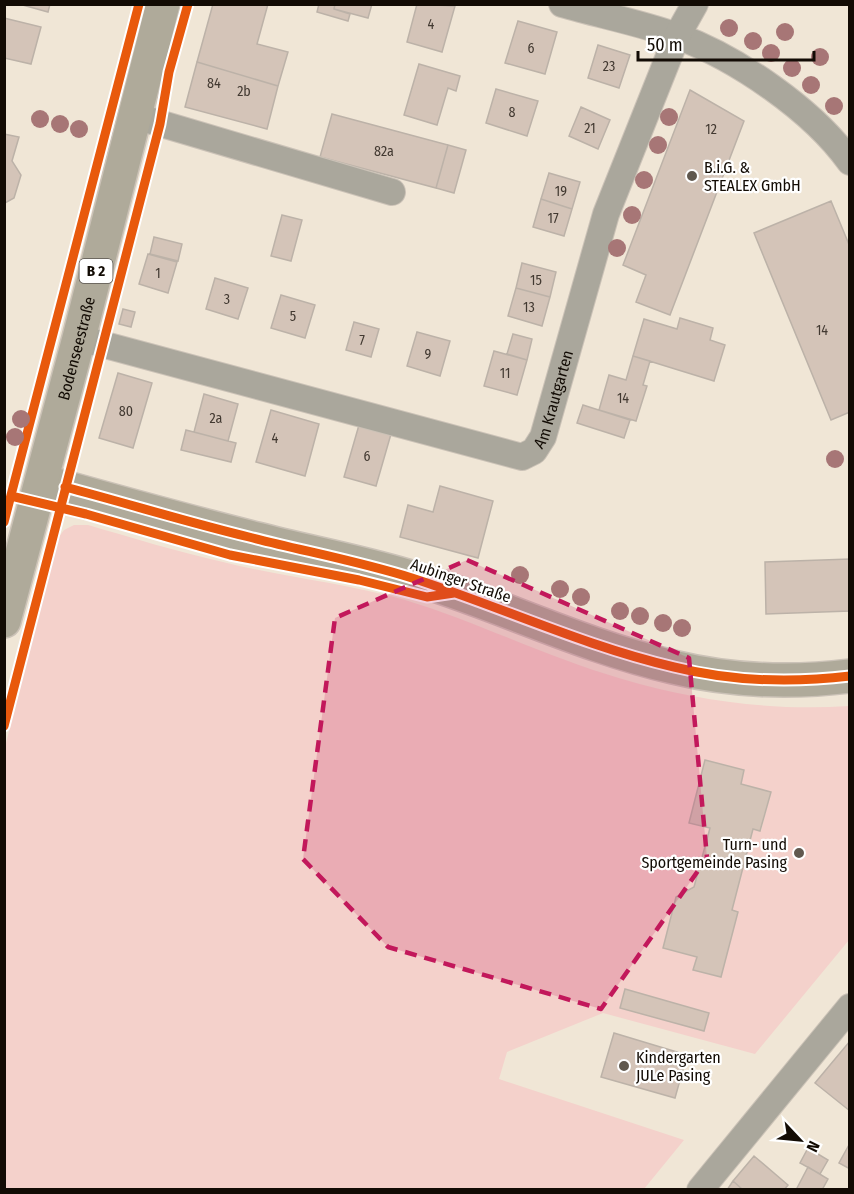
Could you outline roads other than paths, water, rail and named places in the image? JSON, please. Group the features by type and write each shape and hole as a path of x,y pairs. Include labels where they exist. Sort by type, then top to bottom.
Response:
{"main road":[{"name":"Bodenseestraße","path":"4,621 80,338 163,4"},
{"name":"Aubinger Straße","path":"42,481 225,531 371,565 629,655 674,667 716,675 771,679 821,679 849,676"}],"street":[{"path":"562,4 677,36 714,52 762,80 820,127 849,162"},
{"name":"Am Krautgarten","path":"80,338 522,458 534,451 543,437 606,214 677,36 695,4"},
{"path":"135,116 392,192"},
{"path":"700,1190 849,1007"}],"place":[{"name":"B.i.G. & STEALEX GmbH","path":"692,176"},
{"name":"Turn- und Sportgemeinde Pasing","path":"799,853"},
{"name":"Kindergarten JULe Pasing","path":"624,1066"}]}
